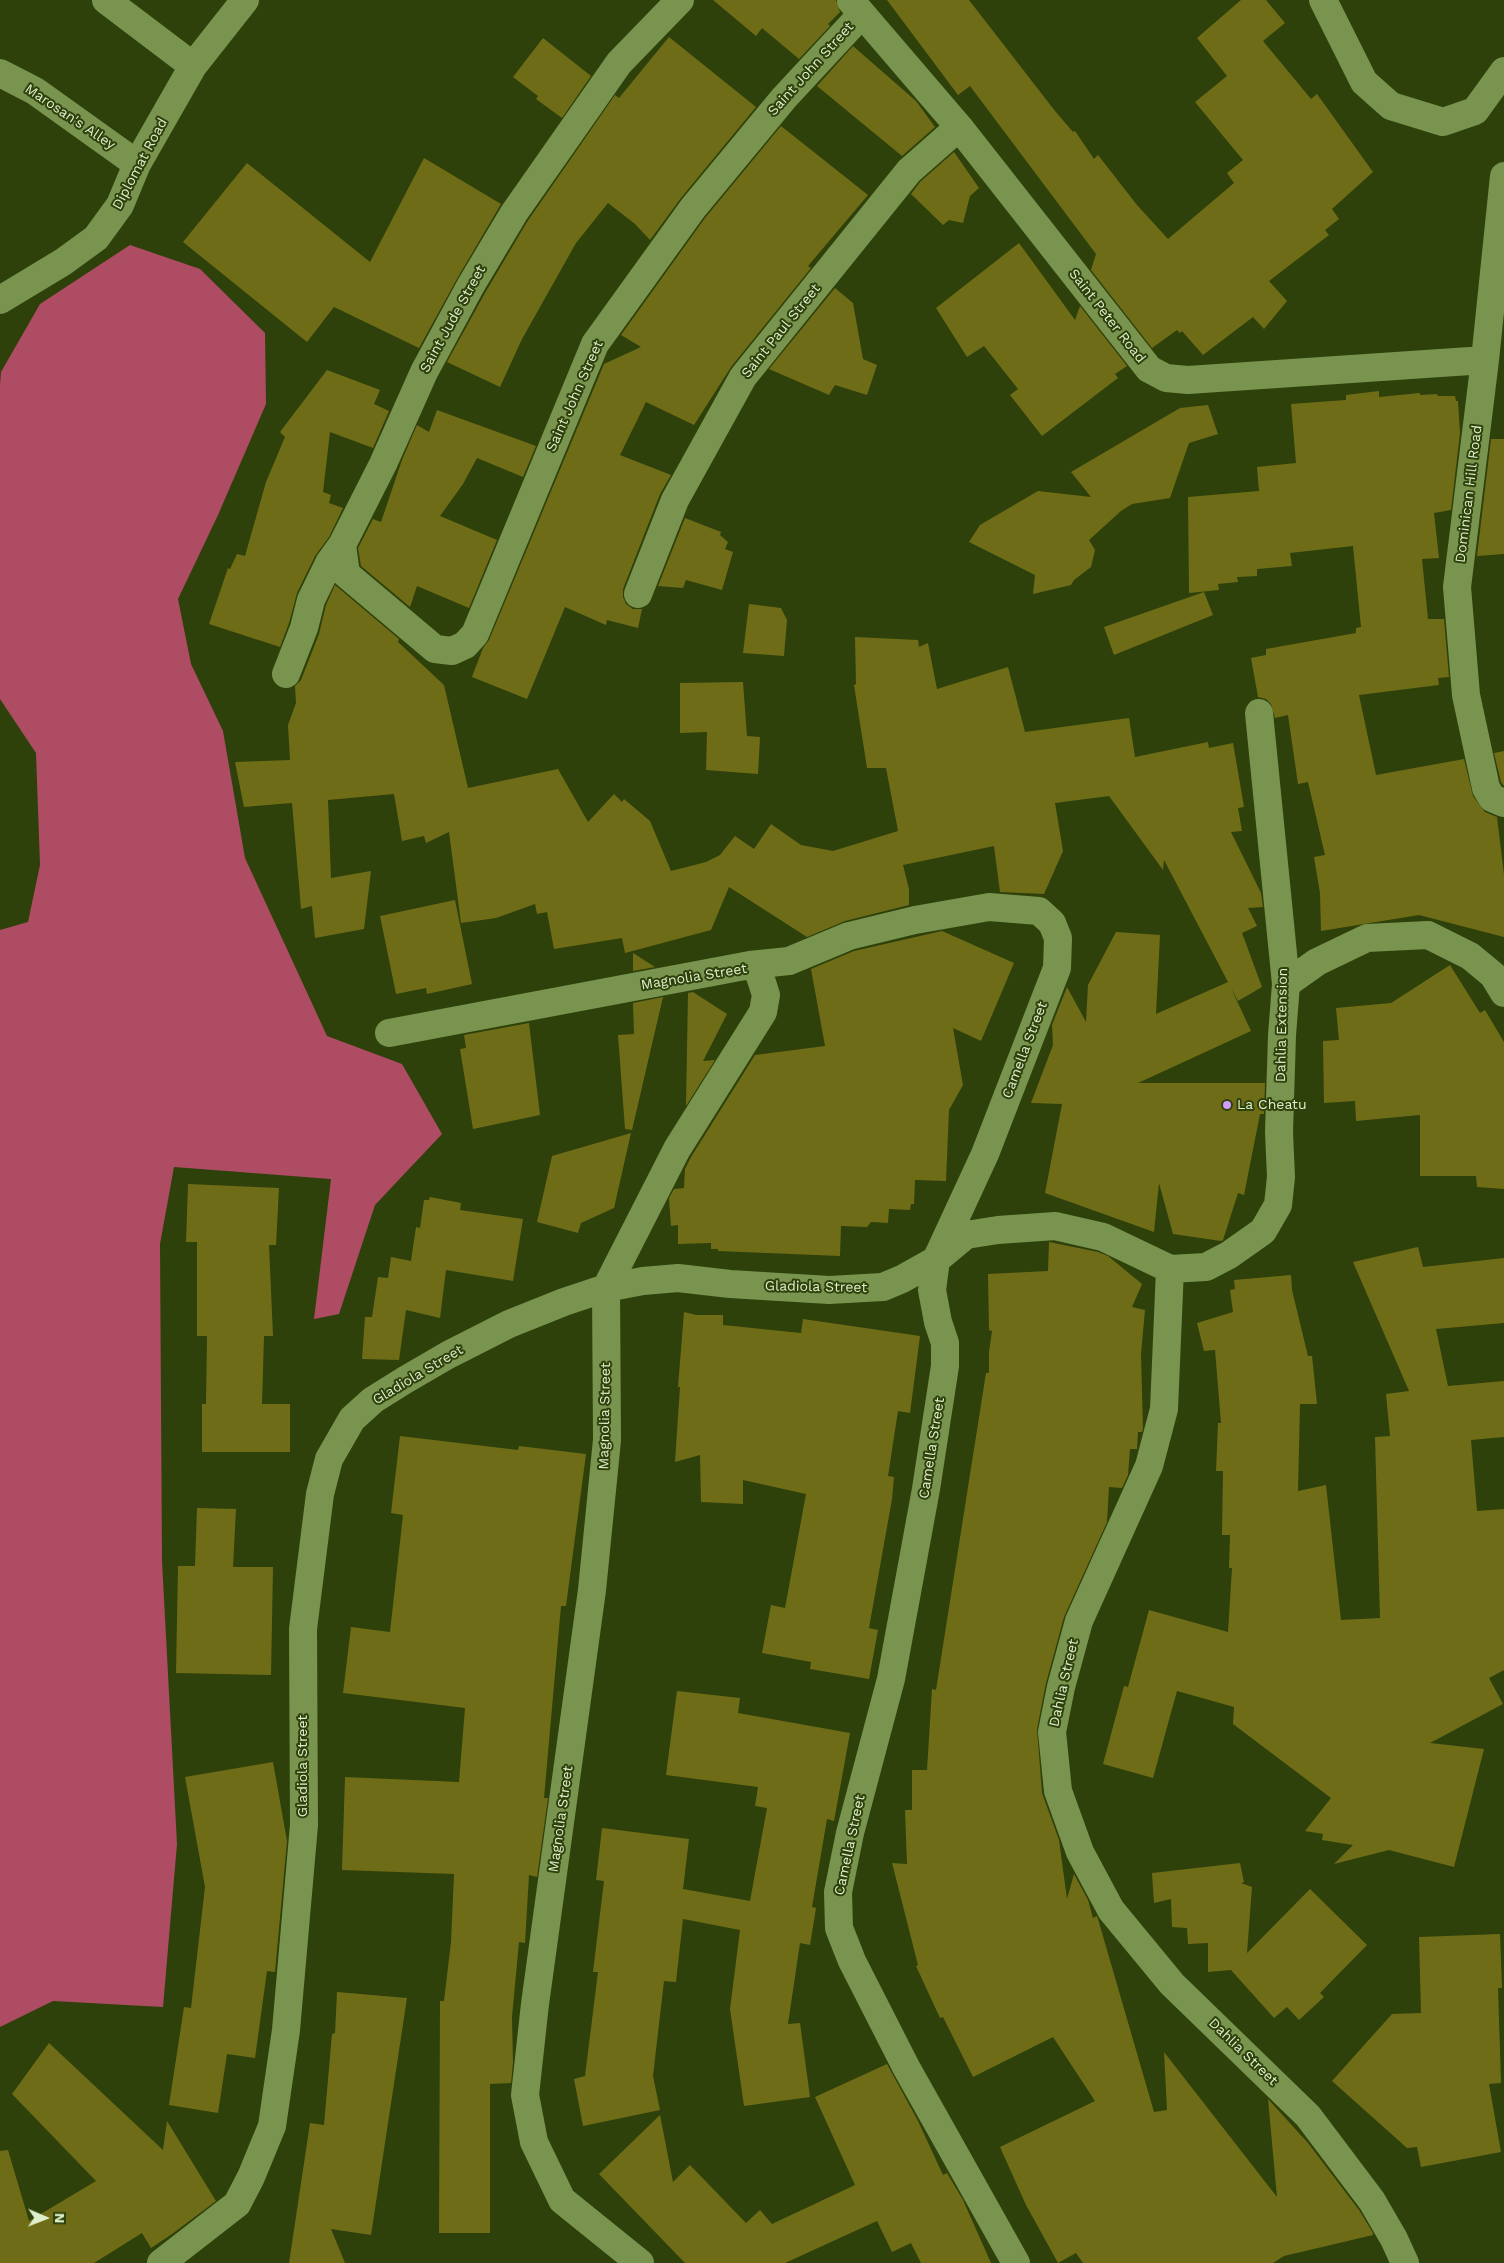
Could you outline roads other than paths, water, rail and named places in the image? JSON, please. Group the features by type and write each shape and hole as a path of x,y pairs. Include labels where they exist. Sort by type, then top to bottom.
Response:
{"street":[{"path":"106,0 193,66"},
{"name":"Diplomat Road","path":"0,300 63,262 96,238 120,205 138,164 193,66 245,0"},
{"name":"Saint Jude Street","path":"286,674 304,628 312,600 329,563 342,546 383,464 424,372 471,285 514,213 618,63 680,0"},
{"path":"1323,0 1364,82 1390,106 1443,122 1475,112 1504,71"},
{"name":"Saint John Street","path":"342,546 346,574 435,649 452,651 465,645 475,634 595,344 693,208 856,7"},
{"name":"Saint Peter Road","path":"856,7 959,127 1149,369 1166,378 1188,380 1486,360"},
{"name":"Marosan's Alley","path":"0,73 35,91 138,164"},
{"name":"Saint Paul Street","path":"638,594 675,500 742,377 909,171 959,127"},
{"name":"Dominican Hill Road","path":"1503,804 1492,798 1486,788 1466,695 1457,587 1486,360 1504,176"},
{"name":"Dahlia Extension","path":"1170,1269 1206,1267 1229,1255 1263,1231 1278,1205 1281,1177 1279,1132 1282,1035 1286,984 1259,713"},
{"name":"Camella Street","path":"750,966 790,962 849,936 915,920 989,908 1039,911 1052,923 1058,938 1057,968 985,1154 936,1260 932,1290 938,1322 945,1343 944,1376 926,1489 891,1680 850,1833 838,1892 839,1928 852,1961 906,2067 1016,2263"},
{"path":"1286,984 1317,962 1367,938 1428,935 1470,956 1492,976 1504,993"},
{"name":"Magnolia Street","path":"389,1033 750,966 759,973 766,995 763,1012 677,1149 606,1288 607,1440 592,1590 535,2004 525,2096 534,2142 562,2200 640,2263"},
{"name":"Gladiola Street","path":"161,2263 238,2204 252,2177 272,2126 286,2030 304,1825 303,1630 320,1494 329,1459 352,1419 373,1400 405,1380 448,1355 509,1324 606,1288 643,1281 678,1278 791,1288 863,1288 883,1286 936,1260 966,1235 998,1230 1056,1226 1103,1237 1170,1269"},
{"name":"Dahlia Street","path":"1170,1269 1164,1409 1149,1466 1079,1620 1052,1732 1058,1791 1080,1852 1111,1910 1172,1984 1308,2116 1372,2201 1394,2239 1405,2263"}],"place":[{"name":"La Cheatu","path":"1227,1105"}]}
